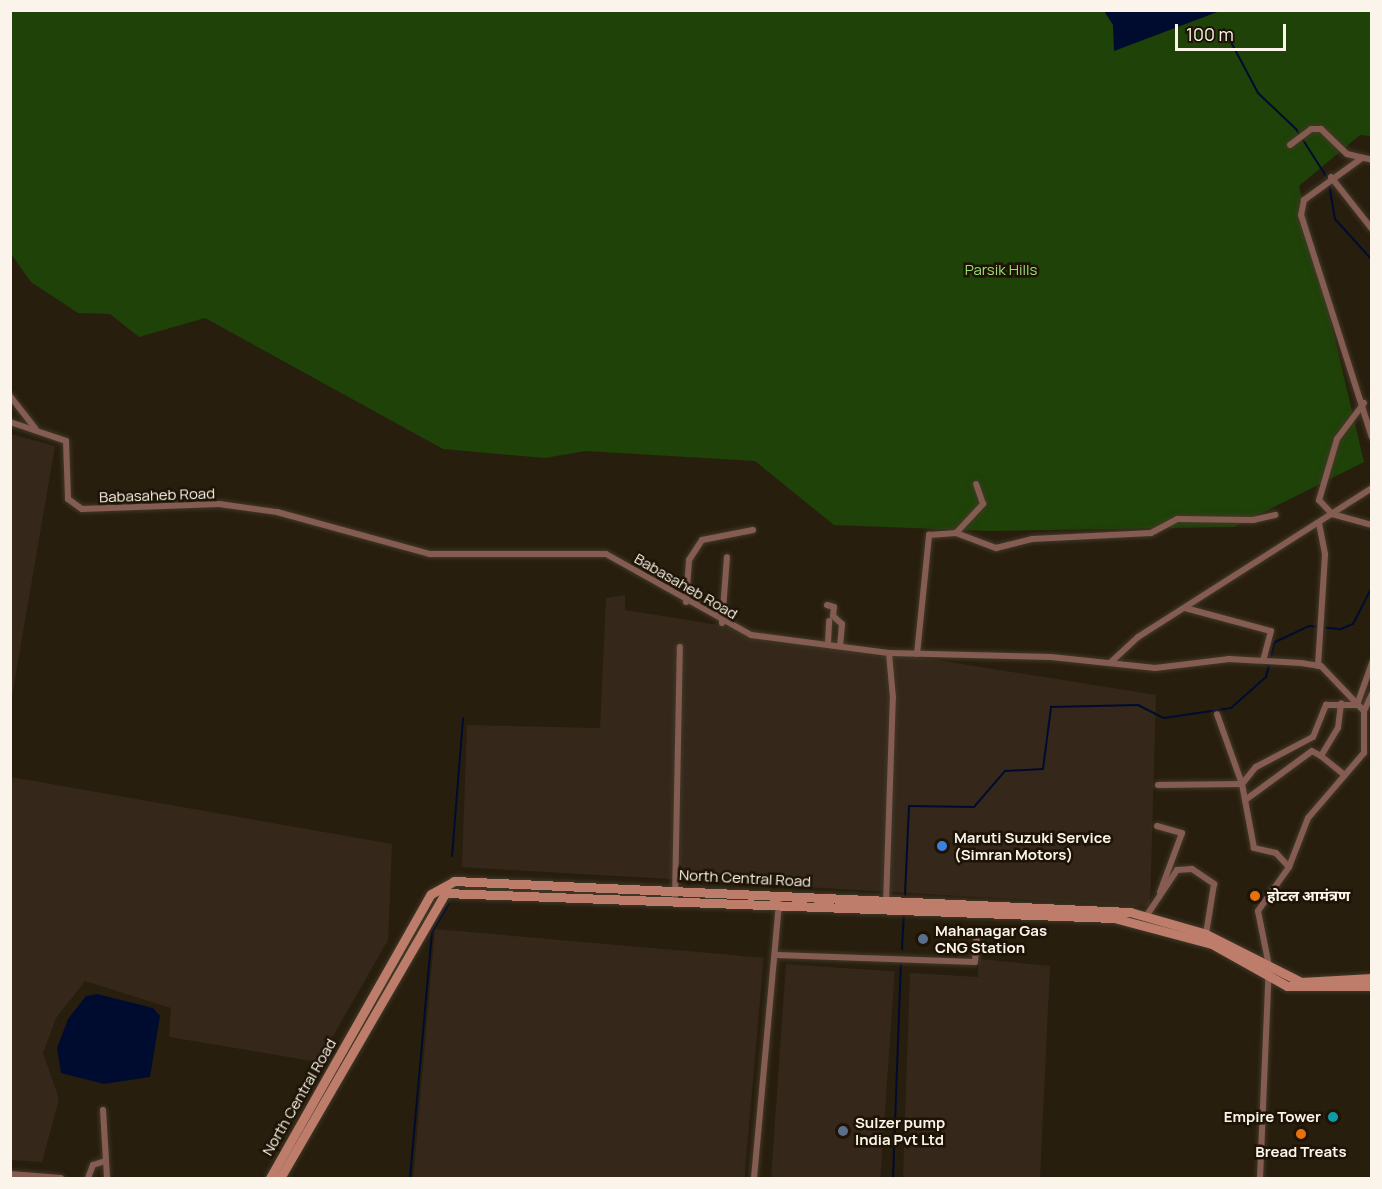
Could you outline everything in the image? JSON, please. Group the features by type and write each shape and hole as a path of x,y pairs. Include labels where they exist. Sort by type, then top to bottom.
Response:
{"main road":[{"name":"North Central Road","path":"270,1179 431,894 469,880 676,895 886,903 1114,918 1212,944 1268,976 1309,990 1371,986"},
{"name":"North Central Road","path":"280,1179 443,889"},
{"name":"North Central Road","path":"886,903 897,900 921,901 1147,915 1206,934 1301,982 1371,978"}],"street":[{"path":"1290,145 1311,129 1321,129 1347,154 1371,160"},
{"path":"1362,158 1331,177 1304,200 1301,215 1364,404 1371,437"},
{"path":"1331,177 1371,229"},
{"path":"10,396 35,428"},
{"path":"1364,404 1337,438 1319,500 1332,514 1371,525"},
{"name":"Babasaheb Road","path":"10,422 35,428 66,441 68,499 82,509 219,504 278,512 430,555 606,554 641,570 686,602 722,623 751,635 828,643 888,653 1110,663 1155,668 1263,660 1318,666"},
{"path":"956,533 983,504 976,484"},
{"path":"1110,663 1138,637 1371,488"},
{"path":"917,654 926,545 929,535 956,533 996,548 1032,539 1151,533 1177,519 1253,520 1275,515"},
{"path":"1319,523 1325,554 1318,666 1364,711"},
{"path":"686,602 689,560 702,540 753,530"},
{"path":"722,623 727,556"},
{"path":"827,605 834,607 833,616 842,624 840,645"},
{"path":"1185,608 1271,631 1263,660"},
{"path":"828,643 829,621"},
{"path":"676,895 680,647"},
{"path":"886,903 893,698 888,653"},
{"path":"1357,705 1371,663"},
{"path":"1260,1179 1269,966 1258,911 1289,867 1308,818 1364,753 1364,711 1371,694"},
{"path":"1305,745 1326,705 1341,703 1357,705"},
{"path":"1320,756 1338,728 1341,703"},
{"path":"1217,714 1248,798 1254,848 1276,853 1289,867"},
{"path":"1305,745 1344,774"},
{"path":"1158,785 1242,784 1283,749 1305,745"},
{"path":"1248,798 1312,751"},
{"path":"1157,826 1182,833 1160,893"},
{"path":"1147,915 1177,870 1206,876 1215,892 1206,934"},
{"path":"754,1179 777,955 780,899"},
{"path":"777,955 975,962 977,934"},
{"path":"103,1110 107,1179"},
{"path":"88,1179 93,1165 105,1161"},
{"path":"10,1174 61,1179"}],"shaded area":[{"path":"10,434 55,446 11,702"},
{"path":"625,595 625,610 1156,695 1150,907 462,867 467,725 600,728 606,598"},
{"path":"11,777 392,844 388,940 318,1062 169,1037 171,1008 85,981 56,1018 43,1053 59,1099 42,1162 11,1160"},
{"path":"435,929 764,958 744,1178 413,1178"},
{"path":"979,959 1050,966 1040,1178 903,1178 910,973 978,977"},
{"path":"786,964 895,972 880,1178 771,1178"}],"green space":[{"name":"Parsik Hills","path":"10,11 1371,11 1371,136 1360,135 1299,186 1364,462 1234,527 989,531 834,525 755,461 585,451 545,458 443,449 205,318 139,337 110,314 78,313 31,282 11,254"}],"water":[{"path":"1104,11 1220,11 1114,51 1113,25"},
{"path":"97,994 153,1008 160,1016 150,1077 104,1084 61,1073 57,1048 68,1019 86,996"}],"waterway":[{"path":"1224,29 1258,93 1296,129 1328,179 1335,219 1372,260"},
{"path":"1372,263 1372,290"},
{"path":"905,895 909,806 974,807 1005,771 1043,769 1051,707 1138,705 1164,718 1231,708 1266,677 1275,642 1310,626 1341,629 1353,624 1372,587"},
{"path":"452,856 463,718"},
{"path":"410,1178 432,932 449,904"},
{"path":"902,949 904,914"},
{"path":"893,1178 901,964"}],"place":[{"name":"Maruti Suzuki Service (Simran Motors)","path":"942,846"},
{"name":"होटल आमंत्रण","path":"1255,896"},
{"name":"Mahanagar Gas CNG Station","path":"923,939"},
{"name":"Empire Tower","path":"1333,1117"},
{"name":"Sulzer pump India Pvt Ltd","path":"843,1131"},
{"name":"Bread Treats","path":"1301,1134"}]}
